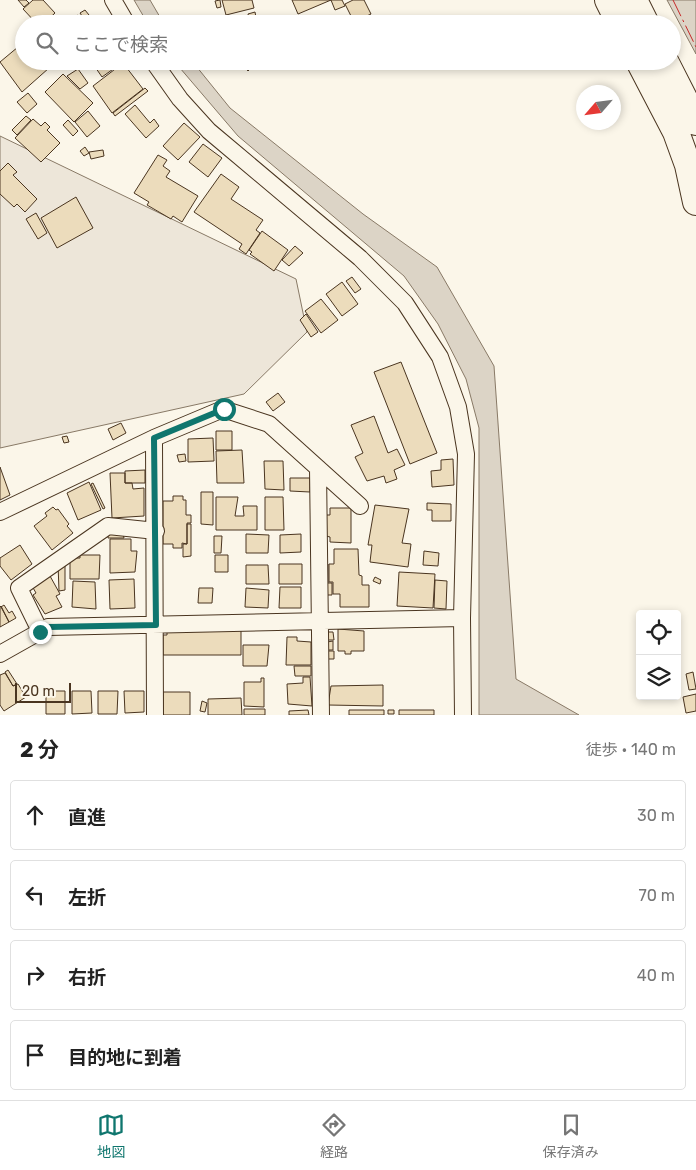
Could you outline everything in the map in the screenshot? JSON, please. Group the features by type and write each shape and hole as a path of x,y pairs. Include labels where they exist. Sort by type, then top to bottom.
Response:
{"main road":[{"path":"608,0 616,15"},
{"path":"634,0 642,15"},
{"path":"644,70 676,132 688,165 696,202"},
{"path":"670,70 696,122"}],"street":[{"path":"113,0 122,15"},
{"path":"159,70 180,99 209,131 360,258 405,303 440,356 458,407 466,454 462,618 463,715"},
{"path":"0,512 154,438 224,409 269,424 360,506"},
{"path":"154,438 156,532 155,715"},
{"path":"318,468 321,715"},
{"path":"40,632 19,588 108,526 156,532"},
{"path":"0,654 48,627 462,618"}],"shaded area":[{"path":"134,0 150,0 159,15 143,15"},
{"path":"667,0 696,0 696,54 681,26 681,15 675,15"},
{"path":"182,70 199,70 230,108 363,214 437,267 494,366 516,679 579,715 479,715 479,428 466,379 438,324 404,276 238,136"},
{"path":"0,136 296,279 307,332 244,394 0,448"}],"building":[{"path":"18,0 26,0 29,3 24,7"},
{"path":"33,0 43,0 55,13 53,15 29,15 23,9"},
{"path":"220,0 221,7 217,8 215,1"},
{"path":"222,0 252,0 254,8 226,15"},
{"path":"292,0 331,0 298,14"},
{"path":"331,0 342,0 345,6 335,10"},
{"path":"353,0 364,0 371,14 350,15 345,4"},
{"path":"85,10 89,15 81,15 80,13"},
{"path":"15,50 15,70 47,70 22,92 0,62"},
{"path":"79,70 88,83 80,89 67,76"},
{"path":"97,70 112,70 102,77"},
{"path":"114,70 128,70 143,89 112,113 93,86"},
{"path":"63,74 93,103 74,122 45,92"},
{"path":"145,88 148,91 115,116 113,113"},
{"path":"28,93 37,104 27,113 17,102"},
{"path":"135,105 150,123 154,119 159,126 146,138 125,114"},
{"path":"88,111 100,126 87,137 75,122"},
{"path":"26,116 31,120 17,135 12,130"},
{"path":"33,119 41,126 45,122 50,127 47,130 60,143 41,162 15,138"},
{"path":"68,120 78,131 73,136 63,125"},
{"path":"184,123 200,137 178,160 163,146"},
{"path":"203,144 222,158 208,177 189,162"},
{"path":"85,147 89,153 84,156 80,151"},
{"path":"103,150 104,156 91,159 89,152"},
{"path":"158,155 167,160 163,166 170,171 166,177 198,196 182,222 173,216 171,219 147,205 149,202 134,193"},
{"path":"8,163 17,172 13,175 37,199 25,212 17,204 14,207 0,194 0,171"},
{"path":"221,174 239,187 231,199 263,220 256,230 260,233 246,254 239,249 242,244 194,212"},
{"path":"76,197 93,228 57,248 41,218"},
{"path":"36,213 47,233 38,239 26,219"},
{"path":"262,231 288,250 274,271 250,254 252,252 249,250"},
{"path":"295,246 303,253 289,266 282,260"},
{"path":"352,277 361,289 355,293 346,281"},
{"path":"342,282 358,304 342,316 326,294"},
{"path":"321,299 338,320 321,333 305,311"},
{"path":"306,314 318,332 311,337 300,320"},
{"path":"401,362 437,453 410,464 374,372"},
{"path":"278,393 285,402 273,411 266,402"},
{"path":"374,416 388,453 397,449 405,465 394,470 397,479 386,483 384,476 367,481 355,457 363,453 351,425"},
{"path":"121,423 126,433 113,440 108,429"},
{"path":"216,431 232,431 232,450 216,450"},
{"path":"67,436 69,442 64,443 62,437"},
{"path":"213,438 214,461 188,462 188,439"},
{"path":"242,450 244,483 217,483 216,451"},
{"path":"185,454 186,461 179,462 177,455"},
{"path":"453,459 454,485 432,487 431,471 441,470 441,460"},
{"path":"264,461 283,461 284,490 265,489"},
{"path":"0,467 10,495 0,500"},
{"path":"145,470 145,483 125,483 125,471"},
{"path":"110,473 125,473 125,483 132,483 133,489 144,488 144,516 112,518"},
{"path":"290,478 310,478 310,492 290,491"},
{"path":"89,482 101,510 78,520 67,493"},
{"path":"93,483 105,508 103,509 91,484"},
{"path":"201,492 213,492 213,525 201,524"},
{"path":"173,496 183,496 183,500 186,500 186,515 191,515 191,523 187,523 187,544 182,543 182,548 173,548 173,544 163,544 163,501 173,501"},
{"path":"216,497 238,497 235,516 244,516 243,506 257,506 257,530 216,530"},
{"path":"265,497 283,497 284,530 265,530"},
{"path":"427,503 451,504 451,521 432,521 432,510 427,510"},
{"path":"375,505 409,509 402,543 411,544 408,567 370,562 372,545 368,545"},
{"path":"53,507 56,510 58,509 73,533 52,550 34,526 47,516 45,513"},
{"path":"330,508 351,508 351,543 330,542 330,537 326,536 326,515 330,515"},
{"path":"187,524 191,524 191,556 183,557 183,544 187,544"},
{"path":"108,533 123,533 124,538 108,538"},
{"path":"246,534 269,535 268,553 246,553"},
{"path":"301,534 301,552 280,553 280,535"},
{"path":"214,536 222,536 221,553 214,553"},
{"path":"110,539 131,539 131,551 137,551 135,572 110,573"},
{"path":"20,545 32,564 11,580 0,566 0,558"},
{"path":"334,549 358,549 359,575 362,576 362,585 369,585 369,607 340,607 340,594 333,594 333,582 329,582 329,564 334,564"},
{"path":"424,551 439,553 438,566 423,565"},
{"path":"80,555 100,555 99,579 70,579 70,558 80,558"},
{"path":"215,555 228,555 228,572 215,572"},
{"path":"58,564 65,564 65,590 59,591"},
{"path":"279,564 302,564 302,584 279,584"},
{"path":"325,564 328,564 328,583 332,583 332,595 327,595"},
{"path":"246,565 268,565 269,584 246,584"},
{"path":"399,572 435,574 433,608 397,606"},
{"path":"50,576 60,594 56,596 62,607 45,614 33,595 36,593 32,586"},
{"path":"375,577 381,580 380,584 373,581"},
{"path":"134,579 135,608 110,609 109,580"},
{"path":"435,580 447,581 446,609 434,608"},
{"path":"73,581 95,582 96,609 72,607"},
{"path":"280,587 301,587 301,608 279,608"},
{"path":"199,588 213,588 212,603 198,603"},
{"path":"246,588 269,590 268,608 245,607"},
{"path":"4,605 9,613 12,611 16,618 9,622 1,607"},
{"path":"0,607 9,622 0,627"},
{"path":"167,628 241,628 241,655 163,655 163,635 167,635"},
{"path":"338,629 364,631 364,651 351,651 351,654 345,654 345,651 338,651"},
{"path":"327,632 333,632 334,640 327,640"},
{"path":"287,637 297,637 297,641 311,642 311,665 286,665"},
{"path":"333,641 333,650 327,650 327,642"},
{"path":"243,645 269,645 267,666 243,666"},
{"path":"327,651 334,651 334,659 327,659"},
{"path":"294,666 311,666 311,676 295,676"},
{"path":"8,670 17,684 13,686 5,672"},
{"path":"693,672 696,689 689,690 686,674"},
{"path":"5,673 13,686 18,684 26,697 4,711 0,705 0,675"},
{"path":"303,677 310,677 312,706 288,704 287,684 303,683"},
{"path":"261,678 264,678 264,707 244,706 244,682 261,682"},
{"path":"383,685 383,706 328,705 331,686"},
{"path":"46,691 65,691 65,714 46,714"},
{"path":"72,691 91,691 92,713 72,714"},
{"path":"98,691 118,691 117,714 98,714"},
{"path":"124,691 144,691 144,712 125,713"},
{"path":"163,692 190,692 190,715 163,715"},
{"path":"696,694 696,711 686,713 683,697"},
{"path":"241,698 242,715 208,715 208,699"},
{"path":"202,701 207,703 205,712 200,711"},
{"path":"244,709 265,709 265,715 244,715"},
{"path":"308,710 309,715 289,715 289,711"},
{"path":"349,710 384,710 384,715 349,715"},
{"path":"388,710 394,710 394,714 388,714"},
{"path":"399,710 434,710 434,715 399,715"}],"power":[{"path":"673,0 680,15"},
{"path":"681,16 696,47"}],"route":[{"path":"40,632 48,627 156,625 154,438 224,409"}]}
